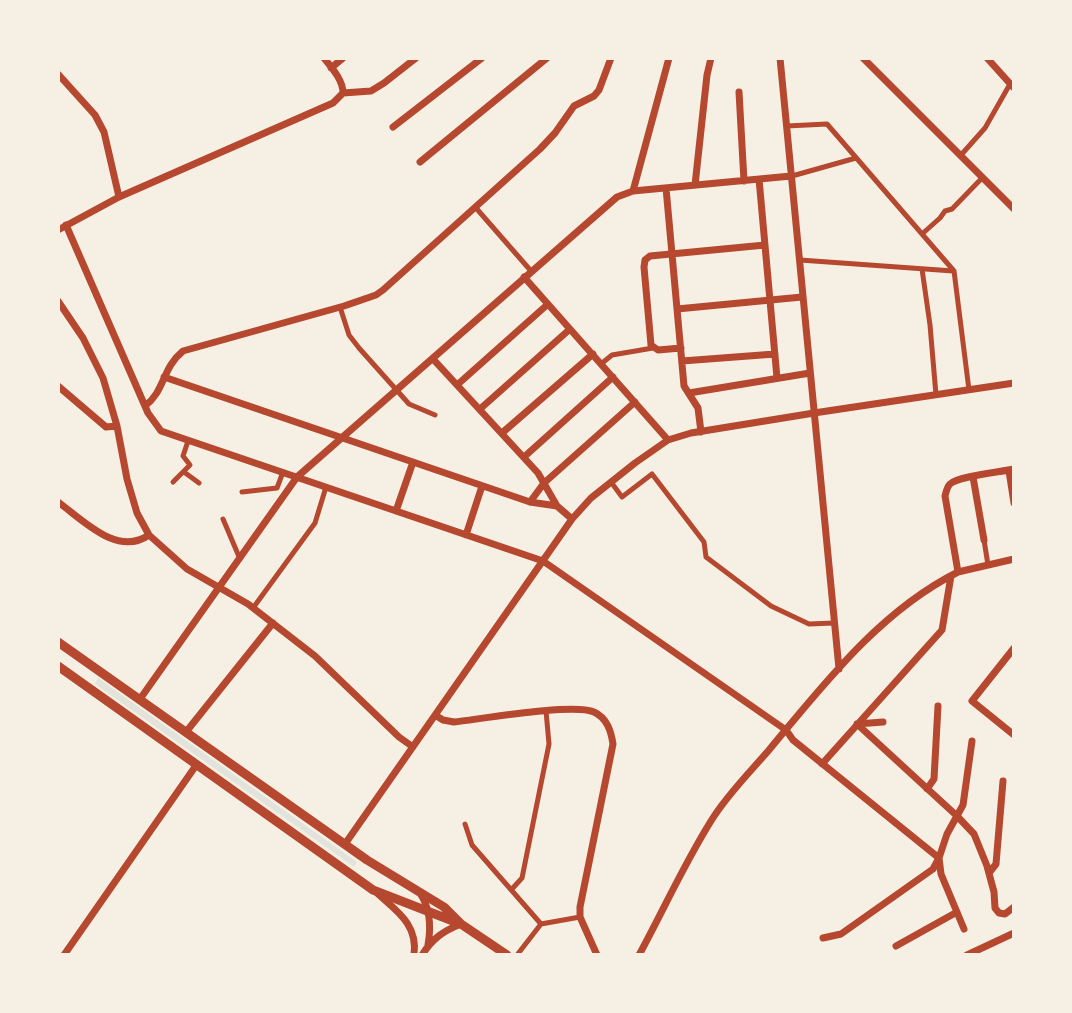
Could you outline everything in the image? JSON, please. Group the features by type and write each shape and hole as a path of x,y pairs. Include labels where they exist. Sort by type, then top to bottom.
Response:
{"main road":[{"path":"58,642 367,860 444,907 461,924 507,955"},
{"path":"58,666 373,890 461,924"}],"street":[{"path":"324,58 344,88 333,103 119,197 62,228 153,422 161,431 188,441 543,561 786,730 793,740 939,858 941,874 964,929"},
{"path":"331,68 343,58"},
{"path":"343,93 371,91 416,58"},
{"path":"393,127 482,58"},
{"path":"420,162 547,58"},
{"path":"145,406 155,397 174,358 183,351 340,307 383,290 540,149 574,106 594,96 611,58"},
{"path":"633,191 669,58"},
{"path":"695,185 711,58"},
{"path":"780,58 839,669"},
{"path":"863,58 1014,209"},
{"path":"961,155 985,128 1012,86 987,58"},
{"path":"996,58 999,70"},
{"path":"58,74 62,86 95,115 104,132 119,197"},
{"path":"739,92 744,181"},
{"path":"786,126 827,124 954,271 969,390"},
{"path":"140,699 297,477 617,197 633,191 791,176 856,158"},
{"path":"922,234 983,177"},
{"path":"759,179 777,378"},
{"path":"666,188 684,386 698,408 701,432"},
{"path":"1006,201 1014,193"},
{"path":"476,208 548,304 668,440"},
{"path":"653,348 645,263 650,256 765,245"},
{"path":"798,260 954,271"},
{"path":"922,269 936,395"},
{"path":"677,309 802,297"},
{"path":"58,301 83,338 103,378 117,426 127,479 137,513 149,535 187,569 253,608 315,656 413,747"},
{"path":"457,385 548,304"},
{"path":"340,307 353,341 409,404 435,415"},
{"path":"480,409 570,329"},
{"path":"601,364 612,355 653,348 681,348"},
{"path":"502,433 593,354"},
{"path":"682,361 775,354"},
{"path":"433,359 538,473 557,506 572,519"},
{"path":"689,393 810,373"},
{"path":"164,377 530,502 557,506"},
{"path":"524,457 613,377"},
{"path":"345,844 572,519 591,498 668,440 814,413 1014,383"},
{"path":"58,386 106,427 117,426"},
{"path":"530,502 544,483 635,402"},
{"path":"173,482 190,465 183,456 188,441"},
{"path":"396,511 413,462"},
{"path":"822,764 942,630 955,574 946,493 950,484 1011,470 1014,503"},
{"path":"184,472 199,483"},
{"path":"277,488 283,472"},
{"path":"611,482 622,497 652,474 704,542 706,557 771,606 809,624 834,623"},
{"path":"973,477 988,565"},
{"path":"466,535 482,486"},
{"path":"253,608 315,523 326,487"},
{"path":"242,492 277,488 286,494"},
{"path":"58,502 106,537 133,543 149,535"},
{"path":"223,519 240,559"},
{"path":"639,955 712,818 880,625 921,594 955,574 1014,559"},
{"path":"186,732 273,623"},
{"path":"1014,648 972,701 1014,735"},
{"path":"927,789 934,779 938,706"},
{"path":"435,715 454,722 581,709 594,712 603,719 611,731 613,744 580,907 580,917 597,955"},
{"path":"511,890 522,878 549,744 546,711"},
{"path":"857,724 883,722"},
{"path":"857,724 974,834 989,873 997,911 1005,914 1014,907"},
{"path":"823,938 841,934 933,869 963,805 972,741"},
{"path":"64,955 197,764"},
{"path":"989,873 996,864 1003,781"},
{"path":"465,824 472,845 541,924"},
{"path":"373,890 409,924 416,945 414,955"},
{"path":"418,891 426,903 430,929 428,945"},
{"path":"896,946 957,912"},
{"path":"517,955 541,924 580,917"},
{"path":"422,955 445,930 461,924"},
{"path":"967,955 1014,933"}],"shaded area":[{"path":"98,678 357,862 354,867 95,684"}]}
